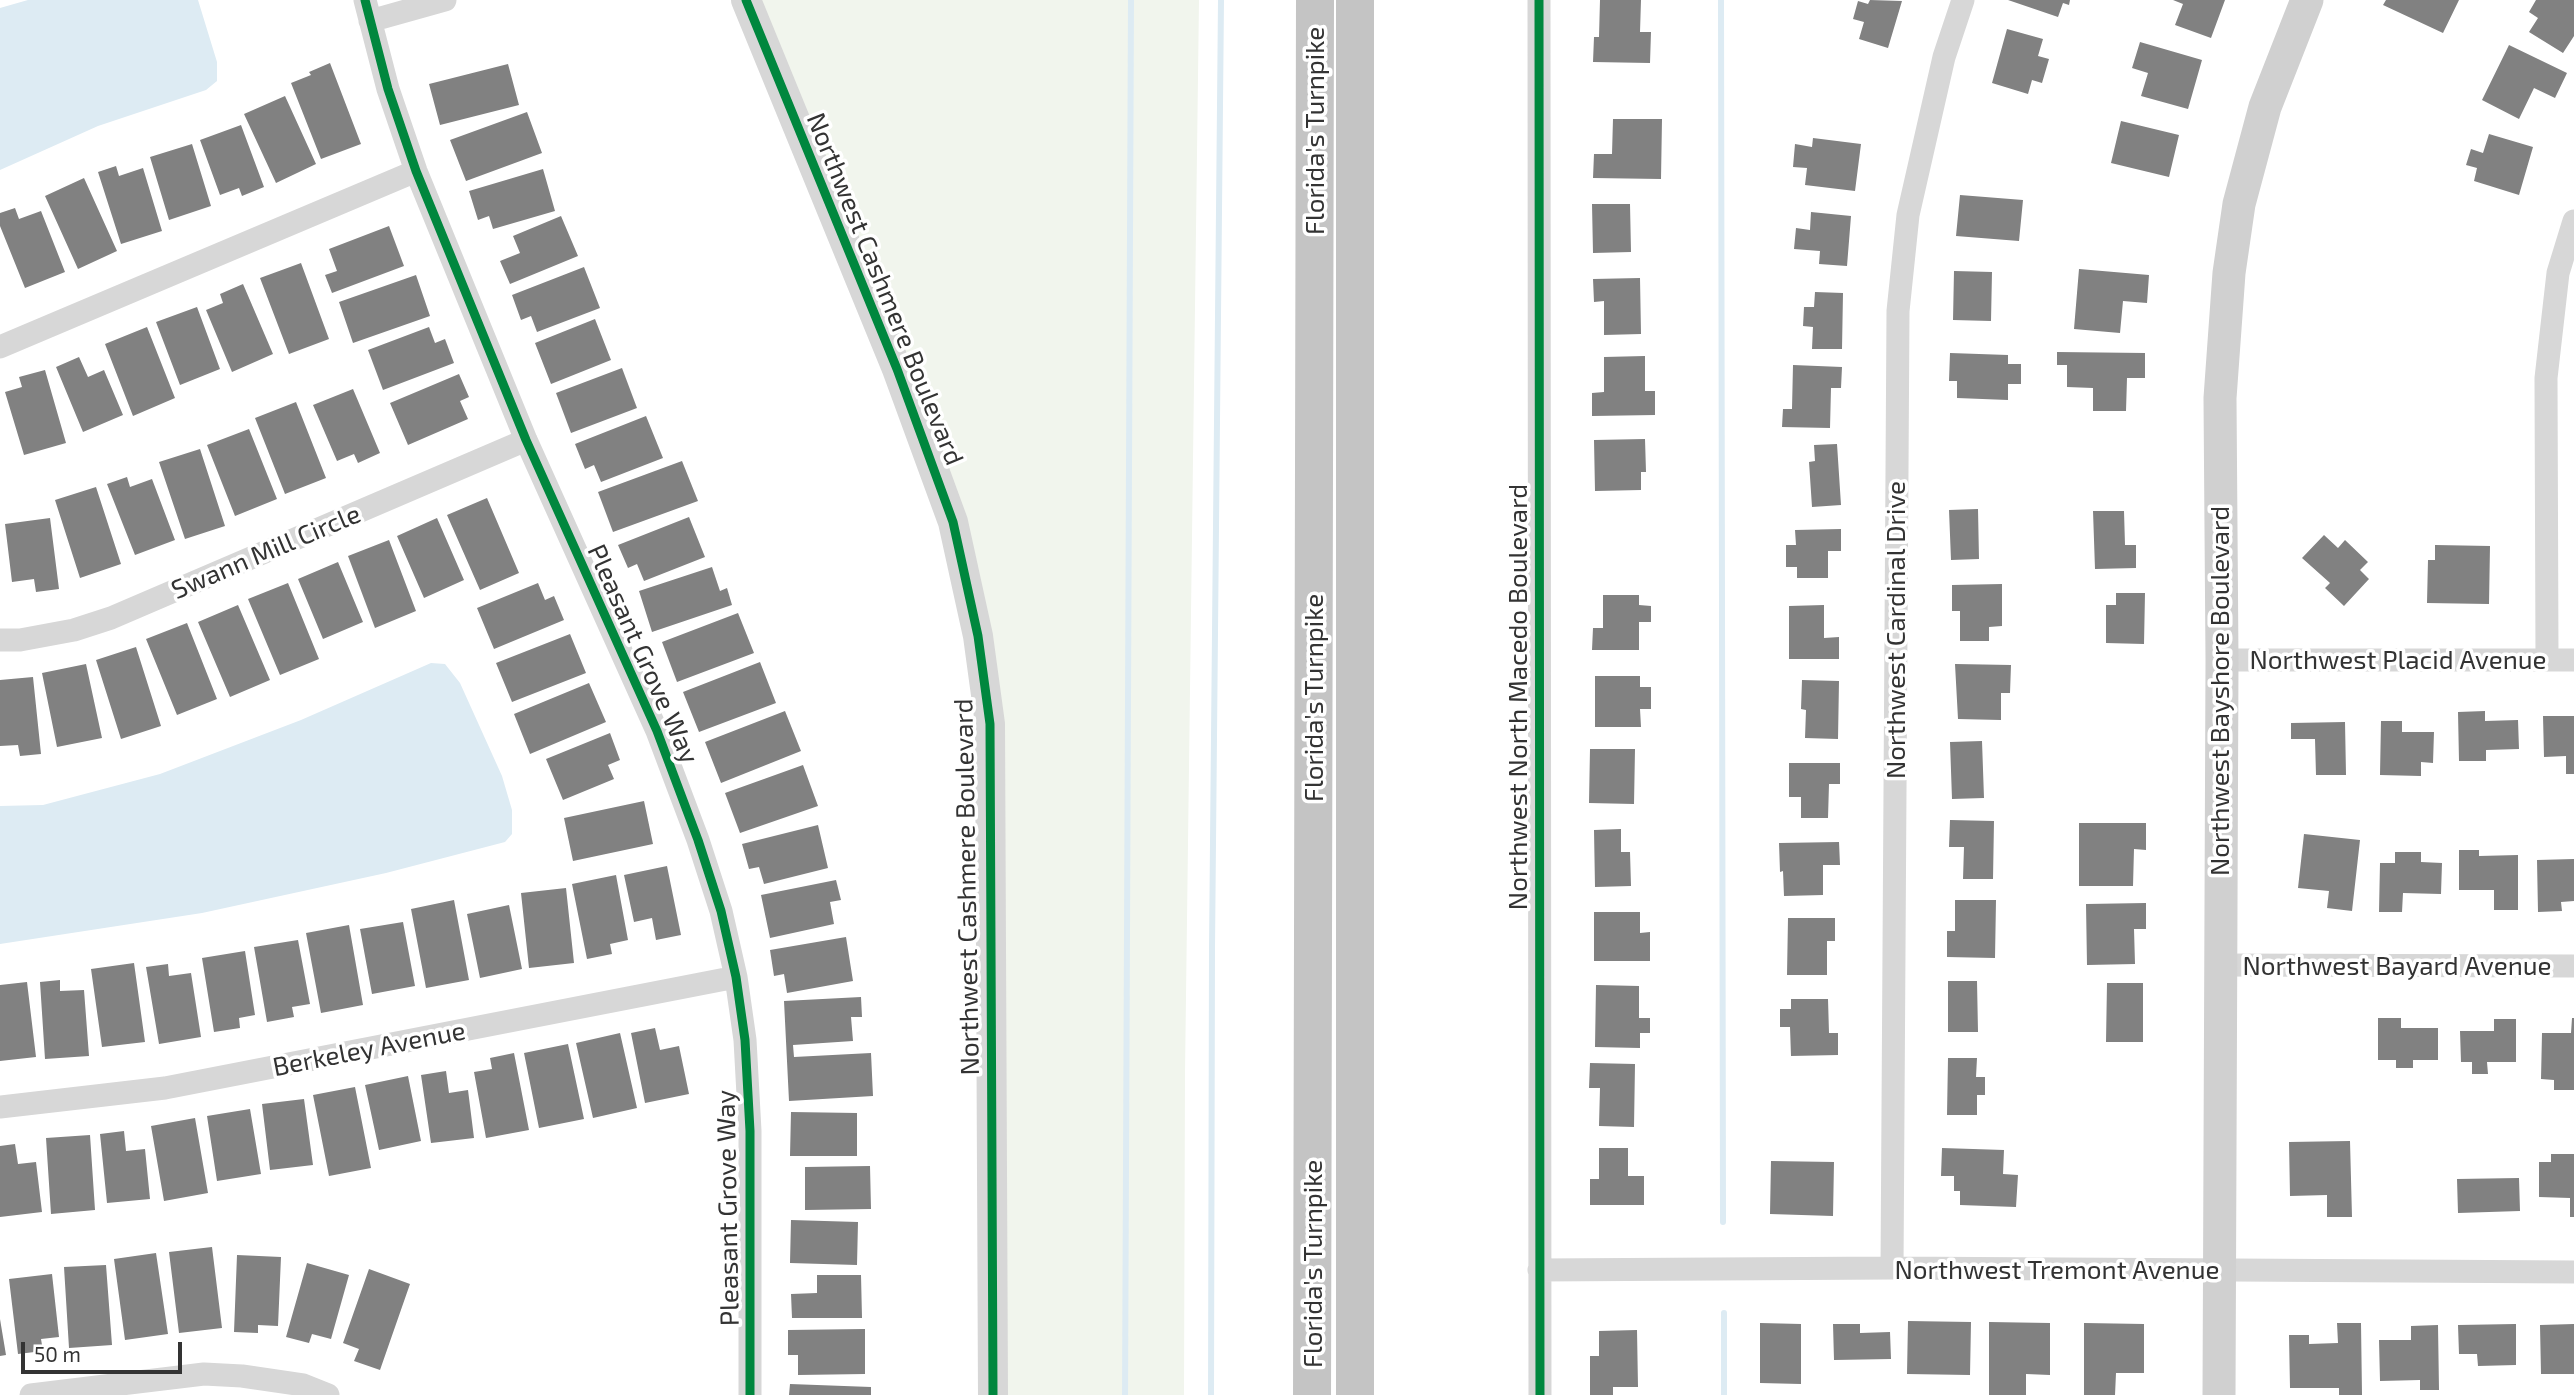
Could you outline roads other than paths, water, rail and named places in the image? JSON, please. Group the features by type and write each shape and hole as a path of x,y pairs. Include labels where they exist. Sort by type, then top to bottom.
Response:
{"highway":[{"name":"Florida's Turnpike","path":"1312,1395 1315,0"},
{"name":"Florida's Turnpike","path":"1355,0 1355,1395"}],"main road":[{"name":"Northwest Bayshore Boulevard","path":"2219,1395 2222,660 2220,398 2229,273 2239,204 2265,107 2307,0"}],"street":[{"name":"Pleasant Grove Way","path":"445,0 367,10 388,89 416,171 526,440 657,731 702,851 721,911 736,977 745,1040 750,1131 750,1395"},
{"name":"Northwest Cashmere Boulevard","path":"747,0 897,369 953,522 978,636 990,724 993,1395"},
{"name":"Northwest North Macedo Boulevard","path":"1539,0 1540,1395"},
{"name":"Northwest Cardinal Drive","path":"1892,1268 1898,311 1908,215 1944,57 1963,0"},
{"path":"0,347 416,171"},
{"path":"2547,660 2546,378 2558,273 2574,221"},
{"name":"Swann Mill Circle","path":"0,640 20,640 74,630 111,618 526,440"},
{"name":"Northwest Placid Avenue","path":"2222,660 2574,660"},
{"name":"Northwest Bayard Avenue","path":"2219,965 2574,966"},
{"name":"Berkeley Avenue","path":"0,1107 165,1088 736,977"},
{"name":"Northwest Tremont Avenue","path":"1539,1270 1892,1268 2574,1272"},
{"path":"31,1395 204,1374 242,1376 303,1385 328,1395"}],"waterway":[{"path":"1125,1395 1131,0"},
{"path":"1211,1395 1212,948 1221,0"},
{"path":"1721,0 1723,1222"},
{"path":"1724,1313 1724,1395"}]}
